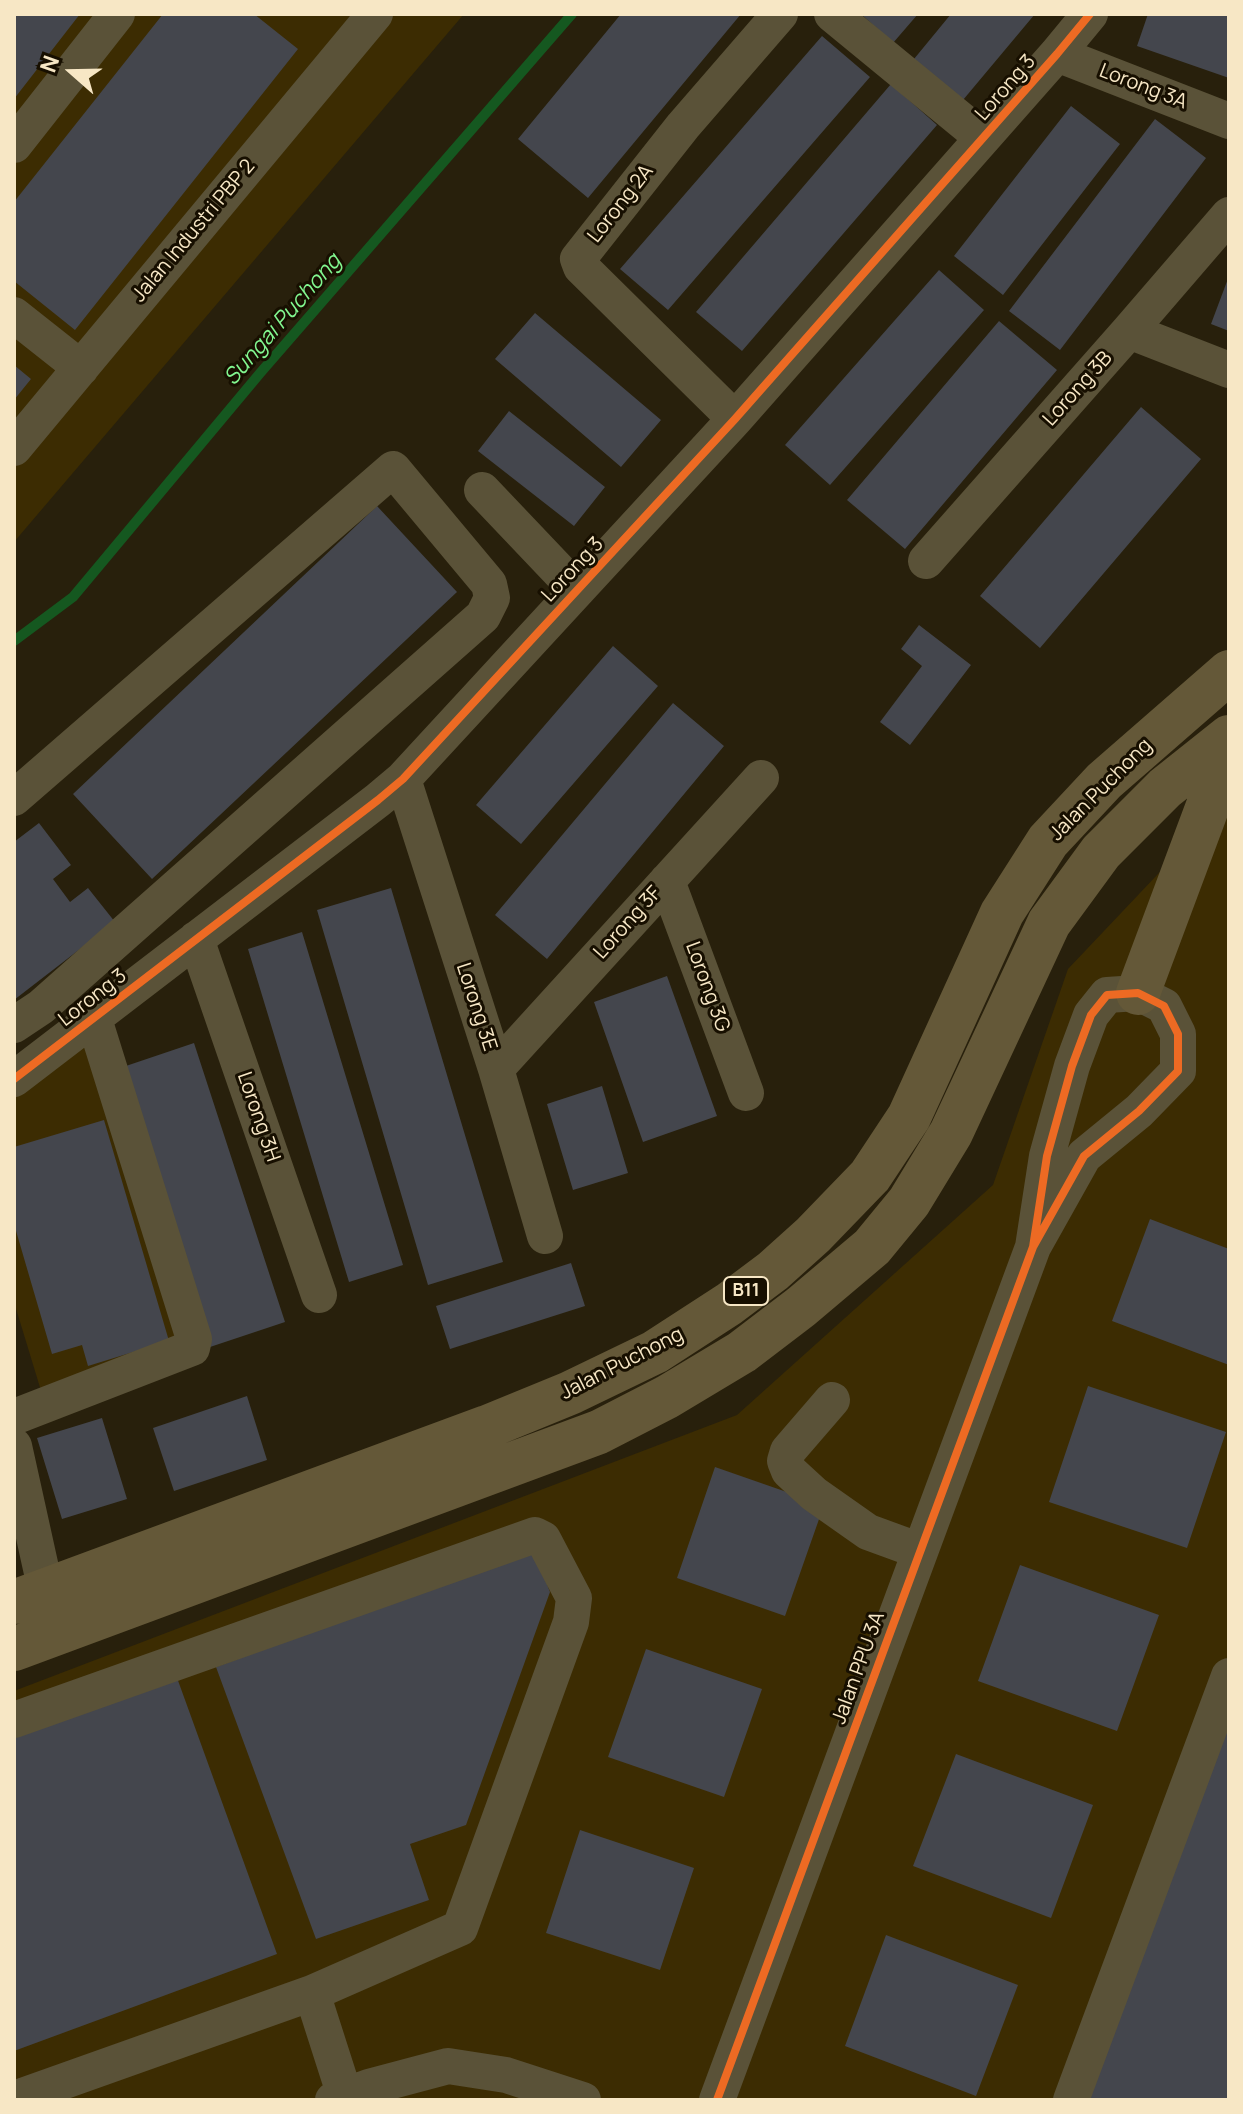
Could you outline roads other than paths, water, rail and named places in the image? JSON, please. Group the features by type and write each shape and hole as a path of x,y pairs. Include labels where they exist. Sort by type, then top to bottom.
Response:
{"main road":[{"name":"Jalan Puchong","path":"30,1596 487,1427 570,1393 655,1352 773,1271 870,1176 909,1117 1002,913 1048,841 1104,781 1229,672"},
{"name":"B11","path":"14,1649 599,1432 667,1397 742,1352 872,1247 909,1202 951,1133 1049,923 1101,852 1165,788 1229,737"},
{"path":"1138,993 1209,803 1229,771"}],"street":[{"path":"14,145 117,14"},
{"name":"Jalan Industri PBP 2","path":"14,448 375,14"},
{"name":"Lorong 2A","path":"735,419 581,267 578,259 683,126 780,14"},
{"path":"832,14 983,138"},
{"name":"Lorong 3","path":"14,1079 403,779 735,419 1090,14"},
{"name":"Lorong 3A","path":"1057,54 1229,121"},
{"name":"Lorong 3B","path":"926,561 1229,215"},
{"path":"14,315 81,368"},
{"path":"1129,331 1229,370"},
{"path":"14,798 393,469 489,584 492,598 483,616 41,1007 14,1025"},
{"path":"482,490 577,590"},
{"name":"Lorong 3F","path":"496,1069 761,778"},
{"name":"Lorong 3E","path":"403,779 496,1069 545,1236"},
{"name":"Lorong 3G","path":"667,881 746,1093"},
{"name":"Lorong 3H","path":"196,939 319,1295"},
{"name":"Jalan PPU 3A","path":"717,2100 1033,1247 1084,1156 1139,1111 1178,1071 1178,1034 1164,1006 1138,993 1107,995 1091,1015 1072,1066 1047,1156 1033,1247"},
{"path":"14,1417 192,1348 194,1339 94,1019"},
{"path":"832,1400 788,1451 785,1461 789,1471 814,1494 868,1532 920,1551"},
{"path":"14,1446 30,1596"},
{"path":"14,1720 535,1535 543,1539 574,1598 571,1622 460,1928 312,1993 14,2099"},
{"path":"1071,2100 1229,1676"},
{"path":"312,1993 339,2098 448,2066 506,2075 583,2100"}],"waterway":[{"name":"Sungai Puchong","path":"14,641 73,597 261,372 572,14"}]}
